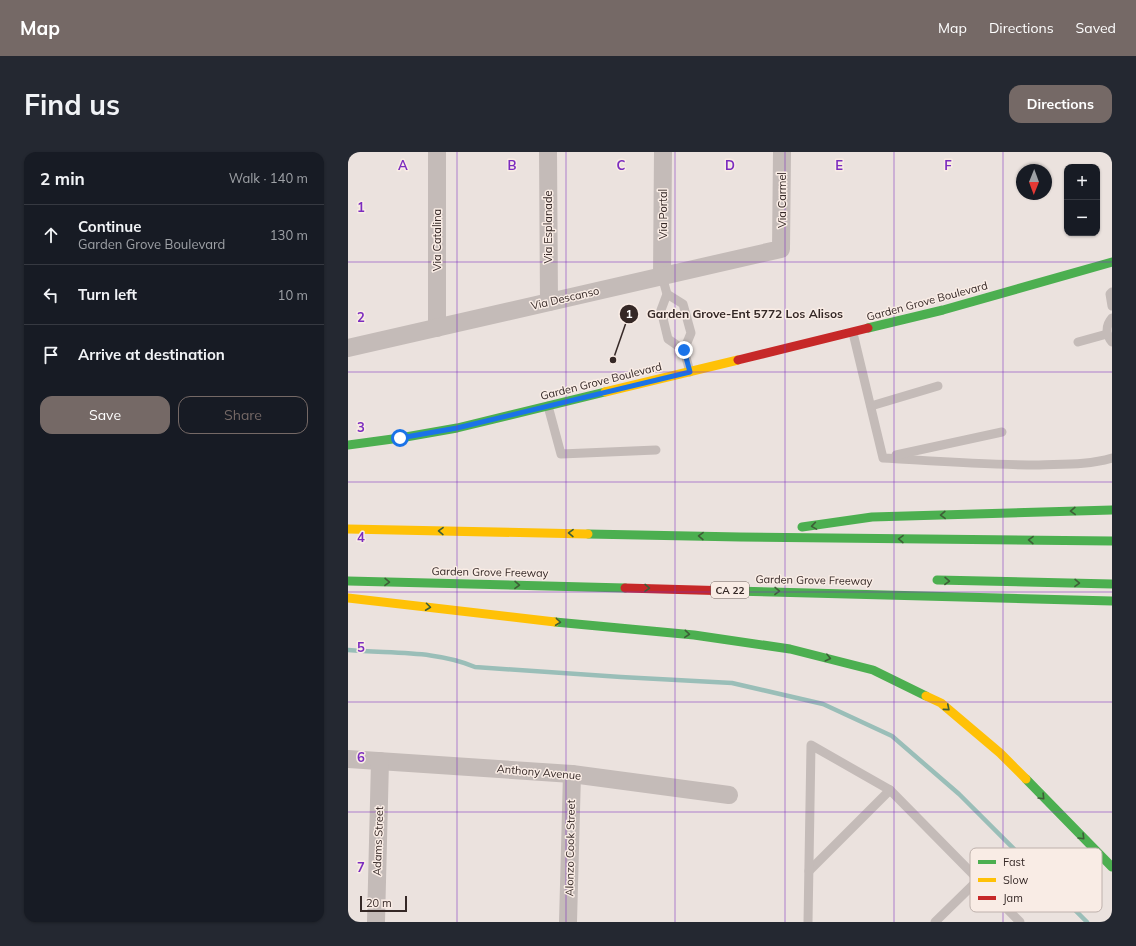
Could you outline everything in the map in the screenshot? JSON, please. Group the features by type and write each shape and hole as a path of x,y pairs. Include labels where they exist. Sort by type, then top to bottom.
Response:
{"main road":[{"name":"Garden Grove Boulevard","path":"348,445 457,428 853,333 1112,265"},
{"path":"740,537 872,517 1112,510"},
{"path":"348,529 740,537 1112,541"},
{"path":"930,580 1112,584"},
{"name":"Garden Grove Freeway","path":"348,581 1112,601"},
{"path":"348,598 694,635 790,649 873,670 941,703 1000,753 1093,848"},
{"path":"1102,857 1112,867"}],"street":[{"name":"Via Catalina","path":"437,152 437,328"},
{"name":"Via Esplanade","path":"548,152 549,302"},
{"name":"Via Portal","path":"662,276 664,152"},
{"name":"Via Carmel","path":"781,249 782,152"},
{"name":"Via Descanso","path":"348,348 781,249"},
{"name":"Anthony Avenue","path":"348,758 572,774 730,795"},
{"name":"Adams Street","path":"376,922 380,761"},
{"name":"Alonzo Cook Street","path":"568,922 572,774"}],"lane":[{"path":"662,276 667,294 661,310 668,339 684,350"},
{"path":"1112,292 1110,294 1112,306"},
{"path":"667,294 683,304 690,333 684,350 690,372"},
{"path":"1112,318 1107,326 1107,334 1112,342"},
{"path":"853,333 883,458"},
{"path":"1078,342 1107,334"},
{"path":"871,406 938,386"},
{"path":"548,406 561,454 656,450"},
{"path":"883,458 1002,432"},
{"path":"883,458 1018,465 1070,464 1100,461 1112,458"},
{"path":"808,922 812,744 890,790 970,872"},
{"path":"809,871 890,790"},
{"path":"935,922 970,888"},
{"path":"1010,912 1020,922"}],"waterway":[{"path":"348,650 429,655 475,667 732,683 823,704 892,736 959,794 1013,848"},
{"path":"1077,912 1087,922"}],"traffic: fast":[{"path":"868,328 943,310 1112,262"},
{"path":"348,445 457,428 605,392"},
{"path":"802,527 872,517 1112,510"},
{"path":"588,534 1112,541"},
{"path":"937,580 1112,584"},
{"path":"348,581 625,588"},
{"path":"732,591 1112,601"},
{"path":"555,622 694,635 790,649 873,670 926,696"},
{"path":"1026,779 1093,848"},
{"path":"1102,857 1112,867"}],"traffic: slow":[{"path":"605,392 738,360"},
{"path":"348,529 588,534"},
{"path":"348,598 555,622"},
{"path":"926,696 941,703 1000,753 1026,779"}],"traffic: jam":[{"path":"738,360 868,328"},
{"path":"625,588 732,591"}],"place":[{"name":"Garden Grove-Ent 5772 Los Alisos","path":"613,360"}],"route":[{"path":"400,438 457,428 690,372 684,350"}]}
